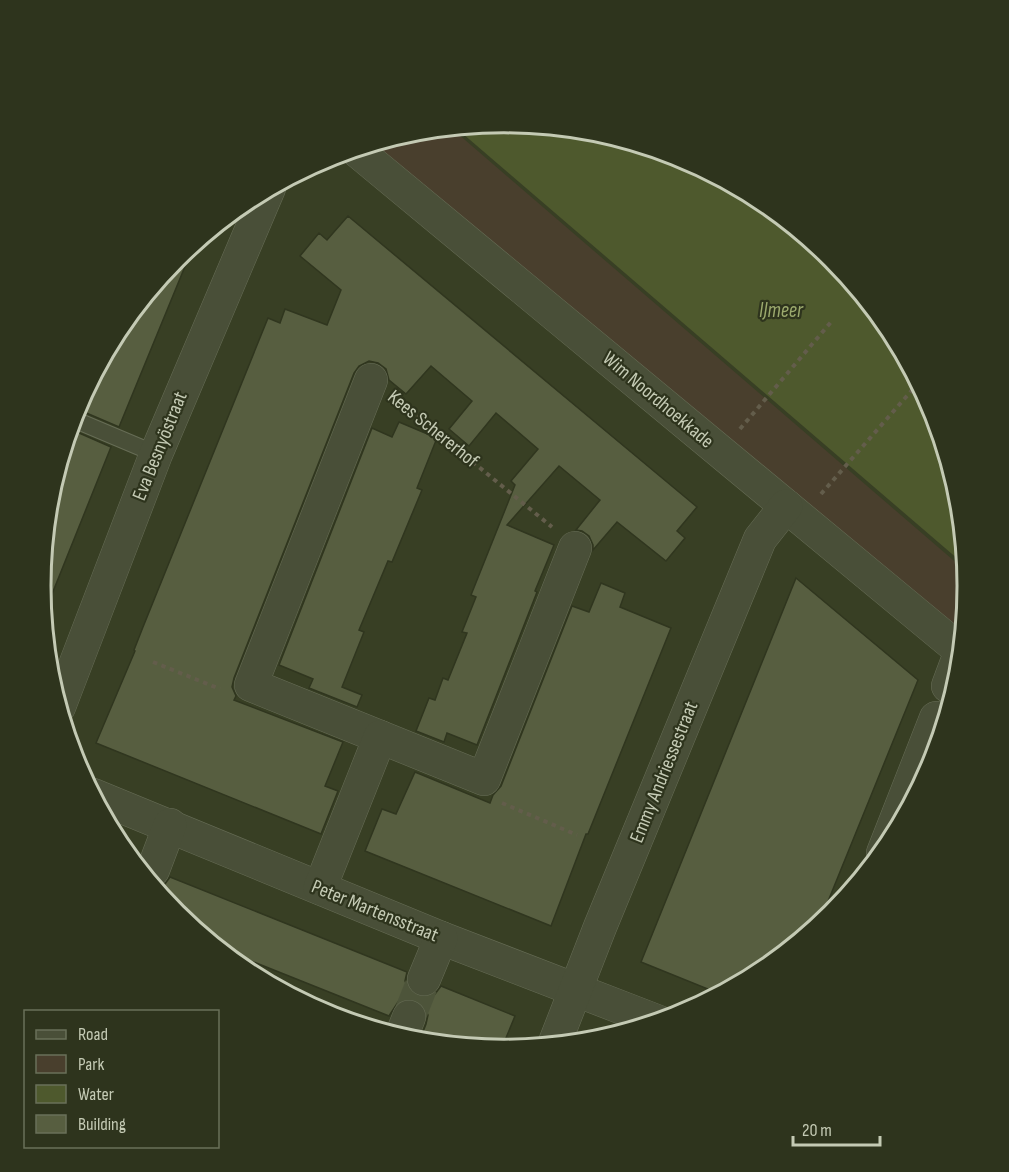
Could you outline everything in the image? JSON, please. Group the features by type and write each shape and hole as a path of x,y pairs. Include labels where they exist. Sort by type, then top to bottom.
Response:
{"street":[{"name":"Wim Noordhoekkade","path":"363,156 954,645"},
{"name":"Eva Besnyöstraat","path":"64,694 156,454 263,203"},
{"name":"Kees Schererhof","path":"251,685 371,380"},
{"name":"Emmy Andriessestraat","path":"557,1037 760,539 793,512"},
{"path":"251,685 484,779 575,548"},
{"path":"903,801 936,718"},
{"path":"320,888 380,737"},
{"name":"Peter Martensstraat","path":"105,800 441,938 645,1016"},
{"path":"153,870 170,825"},
{"path":"424,979 441,938"}],"lane":[{"path":"82,423 156,454"}],"path":[{"path":"761,404 831,322"},
{"name":"Kees Schererhof","path":"371,380 556,530 575,548"},
{"path":"793,512 913,389"},
{"path":"153,662 238,696 251,685"},
{"path":"484,779 499,802 578,834"}],"green space":[{"path":"459,135 957,564 956,628 378,151 416,141"}],"water":[{"name":"IJmeer","path":"534,133 564,136 622,148 650,157 705,179 731,193 781,226 804,245 825,265 864,310 882,334 911,385 934,440 943,469 954,527 957,558 463,134"}],"building":[{"path":"348,216 697,507 677,531 685,538 666,561 617,522 593,550 589,536 576,530 600,500 559,466 507,525 554,545 477,745 447,733 444,742 416,731 429,698 435,700 443,678 448,680 467,633 462,632 476,597 471,595 515,485 511,481 538,449 496,413 469,446 449,429 472,401 431,366 406,394 389,380 386,369 378,363 369,361 359,366 354,373 232,687 236,696 234,700 343,742 325,786 338,791 321,834 96,743 268,318 280,323 285,309 327,325 341,290 300,256 319,233 327,240"},
{"path":"187,262 119,427 86,412 98,385 127,334"},
{"path":"399,422 437,438 417,488 422,490 392,562 388,561 359,630 364,632 342,687 362,695 357,707 309,688 313,679 279,665 372,428 392,437"},
{"path":"78,432 111,447 51,596 55,527 66,469"},
{"path":"796,578 918,680 825,907 781,946 710,990 641,962"},
{"path":"601,583 625,593 620,607 671,628 588,834 586,834 551,926 365,851 382,809 396,814 415,772 490,803 493,795 501,786 572,606 589,612"},
{"path":"170,877 407,972 405,981 409,990 417,996 427,997 435,994 441,986 515,1016 505,1040 475,1039 423,1032 428,1015 424,1006 416,1000 407,998 398,1002 389,1016 249,960 205,927 165,884"}],"tunnel":[{"path":"409,1017 424,979"}]}
